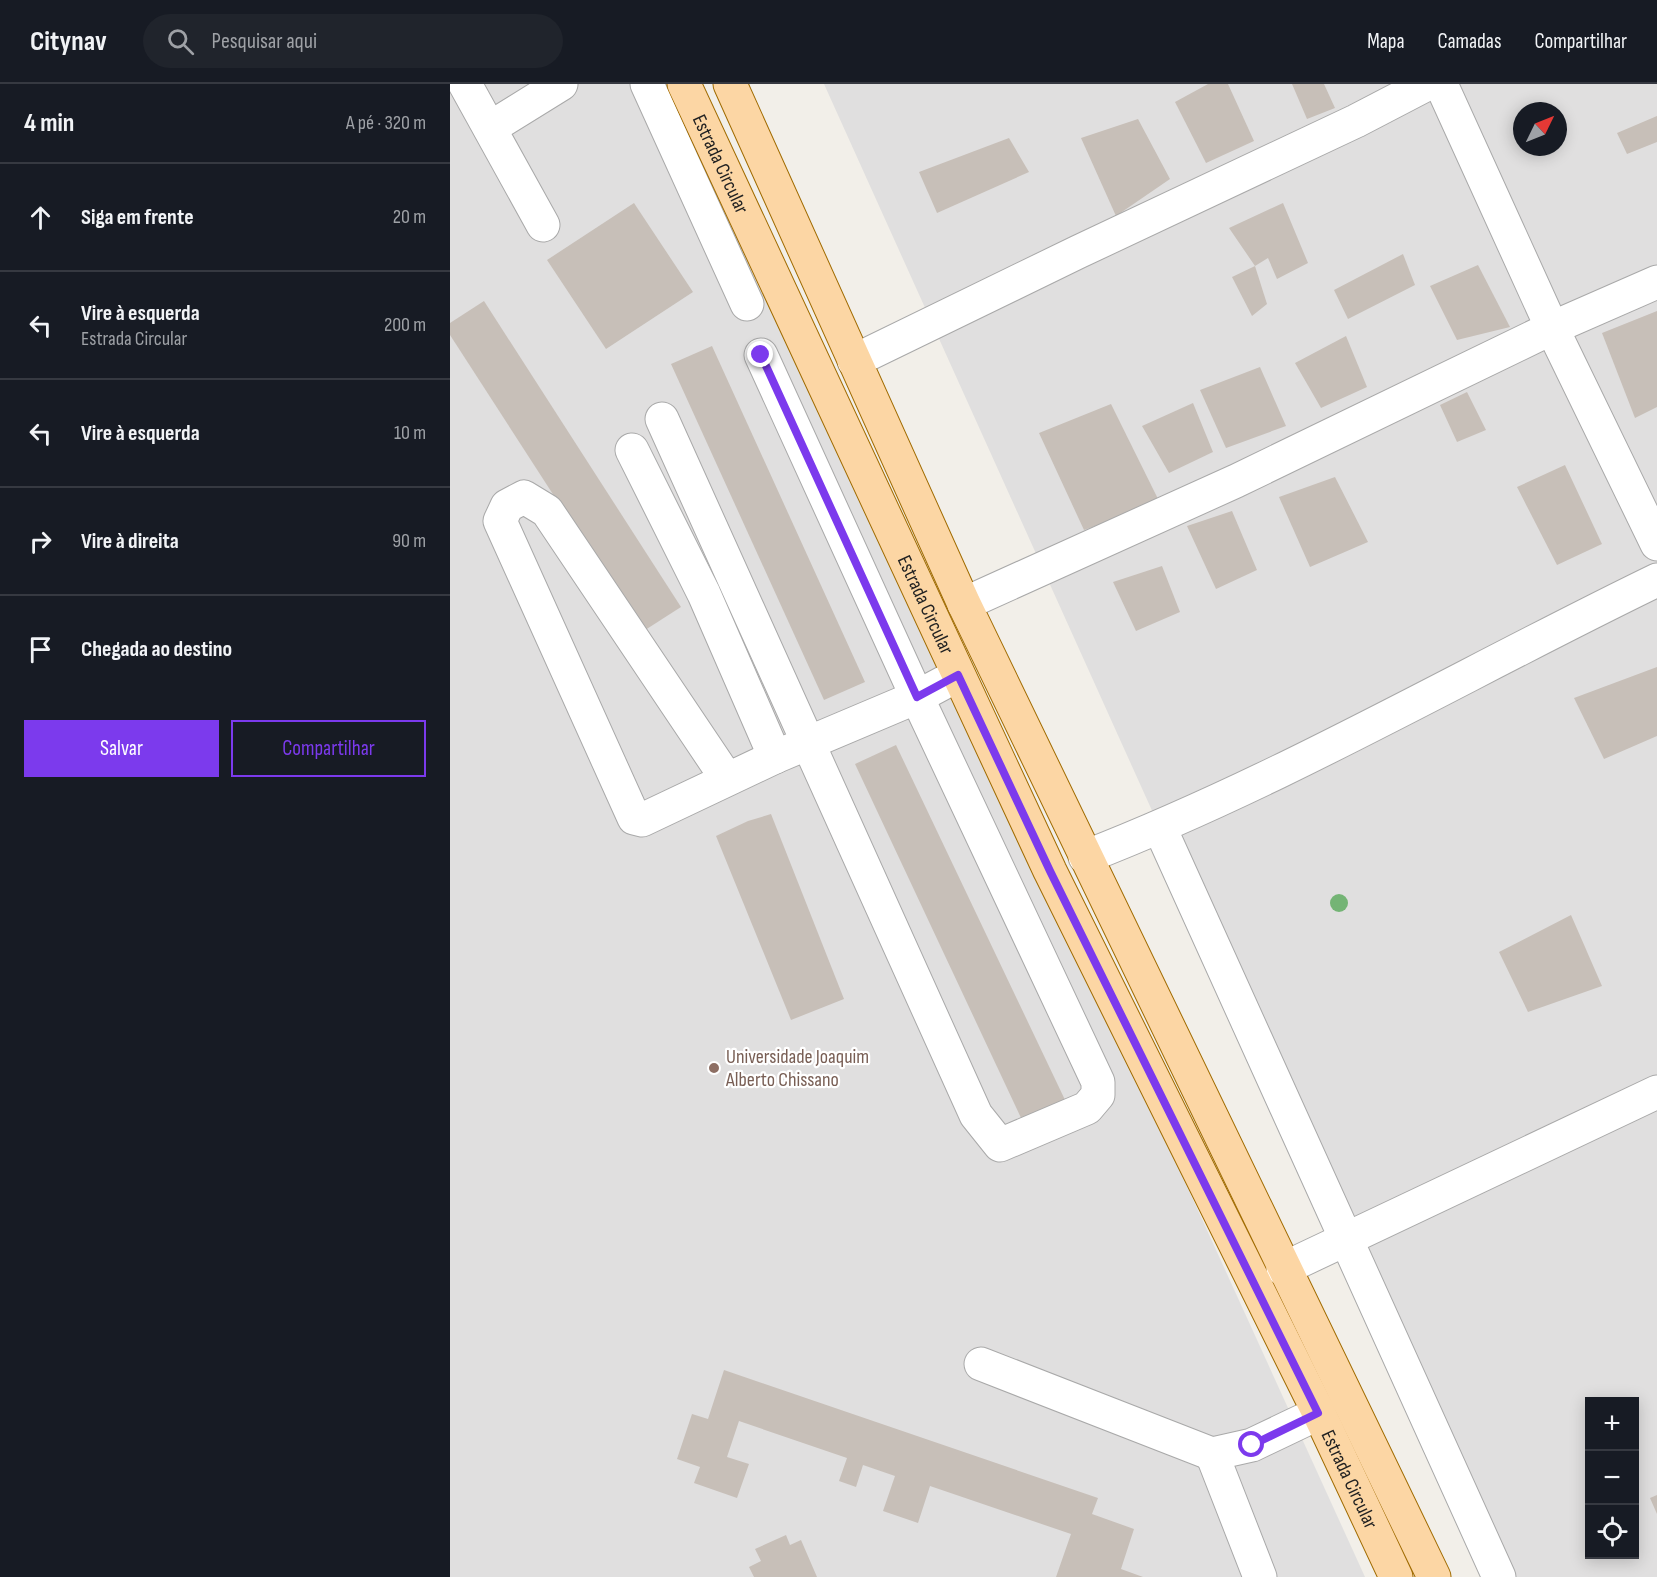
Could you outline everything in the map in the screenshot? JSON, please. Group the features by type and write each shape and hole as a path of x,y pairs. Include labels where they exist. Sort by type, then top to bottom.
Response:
{"main road":[{"name":"Estrada Circular","path":"684,84 1050,871 1318,1413 1396,1577"},
{"path":"730,84 964,604 1283,1269 1434,1577"}],"street":[{"path":"465,84 543,225"},
{"path":"490,128 561,84"},
{"path":"647,84 747,304"},
{"path":"854,361 1078,252 1346,126 1427,84"},
{"path":"1441,84 1552,328 1657,544"},
{"path":"964,604 1236,481 1552,328 1657,282"},
{"path":"662,419 976,1115 1000,1144 1087,1108 1098,1095 1098,1082 917,697 761,355"},
{"path":"632,450 704,594 775,757"},
{"path":"727,779 547,511 524,497 507,506 500,521 634,818 642,820 775,757 917,697 958,675"},
{"path":"1085,857 1160,828 1417,704 1657,580"},
{"path":"1160,828 1344,1240 1499,1577"},
{"path":"1283,1269 1657,1092"},
{"path":"981,1364 1212,1454 1252,1445 1318,1413"},
{"path":"1212,1454 1260,1577"}],"shaded area":[{"path":"457,84 685,84 1365,1577 450,1577 450,88"},
{"path":"824,84 1657,84 1657,1577 1498,1577"}],"building":[{"path":"1208,84 1228,84 1254,141 1206,163 1175,102"},
{"path":"1292,84 1324,84 1335,108 1307,119"},
{"path":"1657,116 1657,142 1627,154 1617,133"},
{"path":"1138,119 1170,179 1116,216 1081,138"},
{"path":"1009,138 1029,172 937,213 919,172"},
{"path":"634,203 693,292 606,349 547,260"},
{"path":"1283,203 1308,263 1277,279 1268,258 1255,266 1229,228"},
{"path":"1403,254 1415,285 1348,319 1334,290"},
{"path":"1478,265 1510,327 1457,340 1430,286"},
{"path":"1255,266 1267,304 1252,316 1232,277"},
{"path":"484,301 681,607 642,632 450,335 450,323"},
{"path":"1657,311 1657,407 1635,418 1602,333"},
{"path":"1346,336 1367,387 1321,408 1295,363"},
{"path":"712,346 865,682 824,700 671,364"},
{"path":"1260,367 1286,426 1226,448 1200,390"},
{"path":"1467,392 1486,430 1457,442 1440,405"},
{"path":"1193,403 1213,452 1169,473 1142,426"},
{"path":"1111,404 1160,503 1084,530 1039,433"},
{"path":"1565,465 1602,544 1557,565 1517,487"},
{"path":"1335,477 1368,542 1310,567 1279,497"},
{"path":"1232,511 1257,570 1216,589 1187,526"},
{"path":"1162,566 1180,612 1136,631 1113,582"},
{"path":"1657,667 1657,736 1604,759 1574,698"},
{"path":"896,745 1066,1102 1022,1120 855,764"},
{"path":"771,814 844,999 791,1020 716,836 748,821"},
{"path":"1571,915 1602,986 1528,1012 1499,952"},
{"path":"724,1370 1098,1498 1092,1514 1134,1529 1121,1569 1143,1577 1056,1577 1071,1534 930,1486 918,1523 883,1511 895,1476 863,1465 856,1487 839,1481 847,1458 739,1421 727,1457 749,1464 737,1498 694,1483 700,1467 677,1459 692,1414 708,1419"},
{"path":"1657,1495 1657,1514 1650,1498"},
{"path":"786,1535 790,1545 801,1540 817,1577 754,1577 749,1567 761,1561 755,1549"}],"place":[{"name":"Universidade Joaquim Alberto Chissano","path":"714,1068"}],"route":[{"path":"761,355 917,697 958,675 1050,871 1318,1413 1252,1445"}]}
